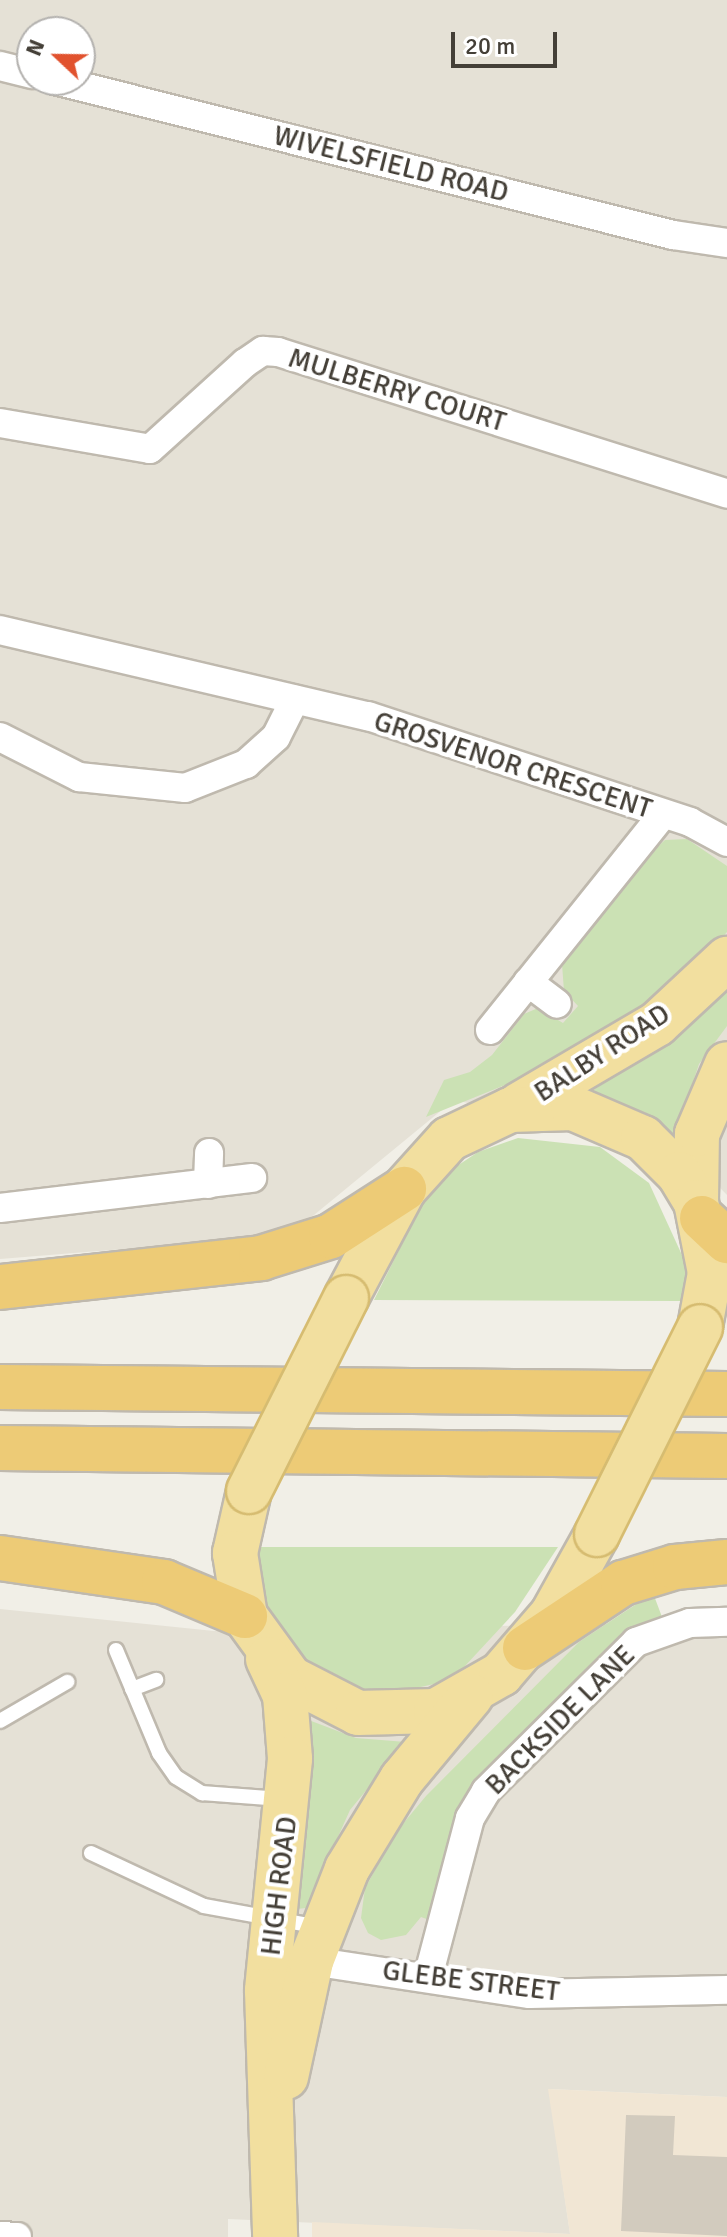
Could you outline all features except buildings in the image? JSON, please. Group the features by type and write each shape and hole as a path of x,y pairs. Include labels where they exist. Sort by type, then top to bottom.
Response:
{"highway":[{"path":"0,1287 261,1258 331,1236 404,1189"},
{"path":"0,1387 727,1394"},
{"path":"0,1448 727,1456"},
{"path":"0,1558 164,1582 254,1633"},
{"path":"525,1648 623,1583 675,1567 727,1562"}],"main road":[{"name":"BALBY ROAD","path":"346,1298 404,1189 449,1139 510,1110 657,1024 727,959"},
{"path":"254,1633 300,1685 358,1713 436,1711 471,1696 525,1648 572,1583 700,1327 710,1273 708,1220 697,1134 727,1064"},
{"path":"510,1110 542,1106 604,1117 658,1150 708,1220"},
{"name":"HIGH ROAD","path":"275,2237 276,2126 267,1991 272,1918 289,1800 285,1695 254,1633 235,1553 249,1491 346,1298"},
{"name":"HIGH ROAD","path":"276,2126 316,1944 373,1820 471,1696"}],"street":[{"name":"WIVELSFIELD ROAD","path":"96,90 673,235 727,243"},
{"name":"MULBERRY COURT","path":"0,423 150,449 245,363 263,351 278,352 727,494"},
{"name":"GROSVENOR CRESCENT","path":"0,630 368,716 662,815 727,842"},
{"path":"0,737 79,777 185,788 246,764 276,737 295,699"},
{"path":"490,1030 662,815"},
{"path":"528,982 557,1004"},
{"path":"208,1184 209,1153"},
{"path":"0,1208 252,1178"},
{"name":"BACKSIDE LANE","path":"428,1977 470,1818 486,1791 636,1642 690,1623 727,1622"},
{"name":"GLEBE STREET","path":"316,1944 428,1977 530,1994 727,1990"},
{"path":"0,2236 17,2237"}],"lane":[{"path":"116,1650 166,1764 187,1787 289,1800"},
{"path":"132,1689 156,1680"},
{"path":"0,1721 67,1682"},
{"path":"91,1853 204,1906 272,1918 316,1944"}],"shaded area":[{"path":"0,0 727,0 727,1195 682,1149 454,1100 314,1215 273,1237 0,1259"},
{"path":"0,1609 214,1631 727,1622 727,2097 549,2089 570,2234 228,2219 228,2237 0,2237"},
{"path":"548,2089 727,2097 727,2237 312,2237 312,2222 570,2234"}],"green space":[{"path":"687,839 727,866 727,932 708,953 624,1023 522,1078 426,1117 444,1080 470,1072 492,1055 524,1014 538,1008 563,1023 578,1006 564,991 562,964 653,851 665,840"},
{"path":"727,984 727,1026 699,1064 673,1142 586,1095 644,1056"},
{"path":"518,1138 600,1147 649,1183 687,1266 681,1301 374,1300 423,1202 448,1172 478,1152"},
{"path":"258,1547 558,1547 515,1612 452,1680 389,1694 357,1690 300,1656 265,1602"},
{"path":"653,1593 662,1617 630,1635 482,1775 432,1921 421,1917 406,1935 381,1940 368,1933 361,1918 365,1888 397,1831 426,1796 579,1642"},
{"path":"306,1719 356,1738 406,1742 350,1810 306,1908 288,1910 311,1776"}]}
